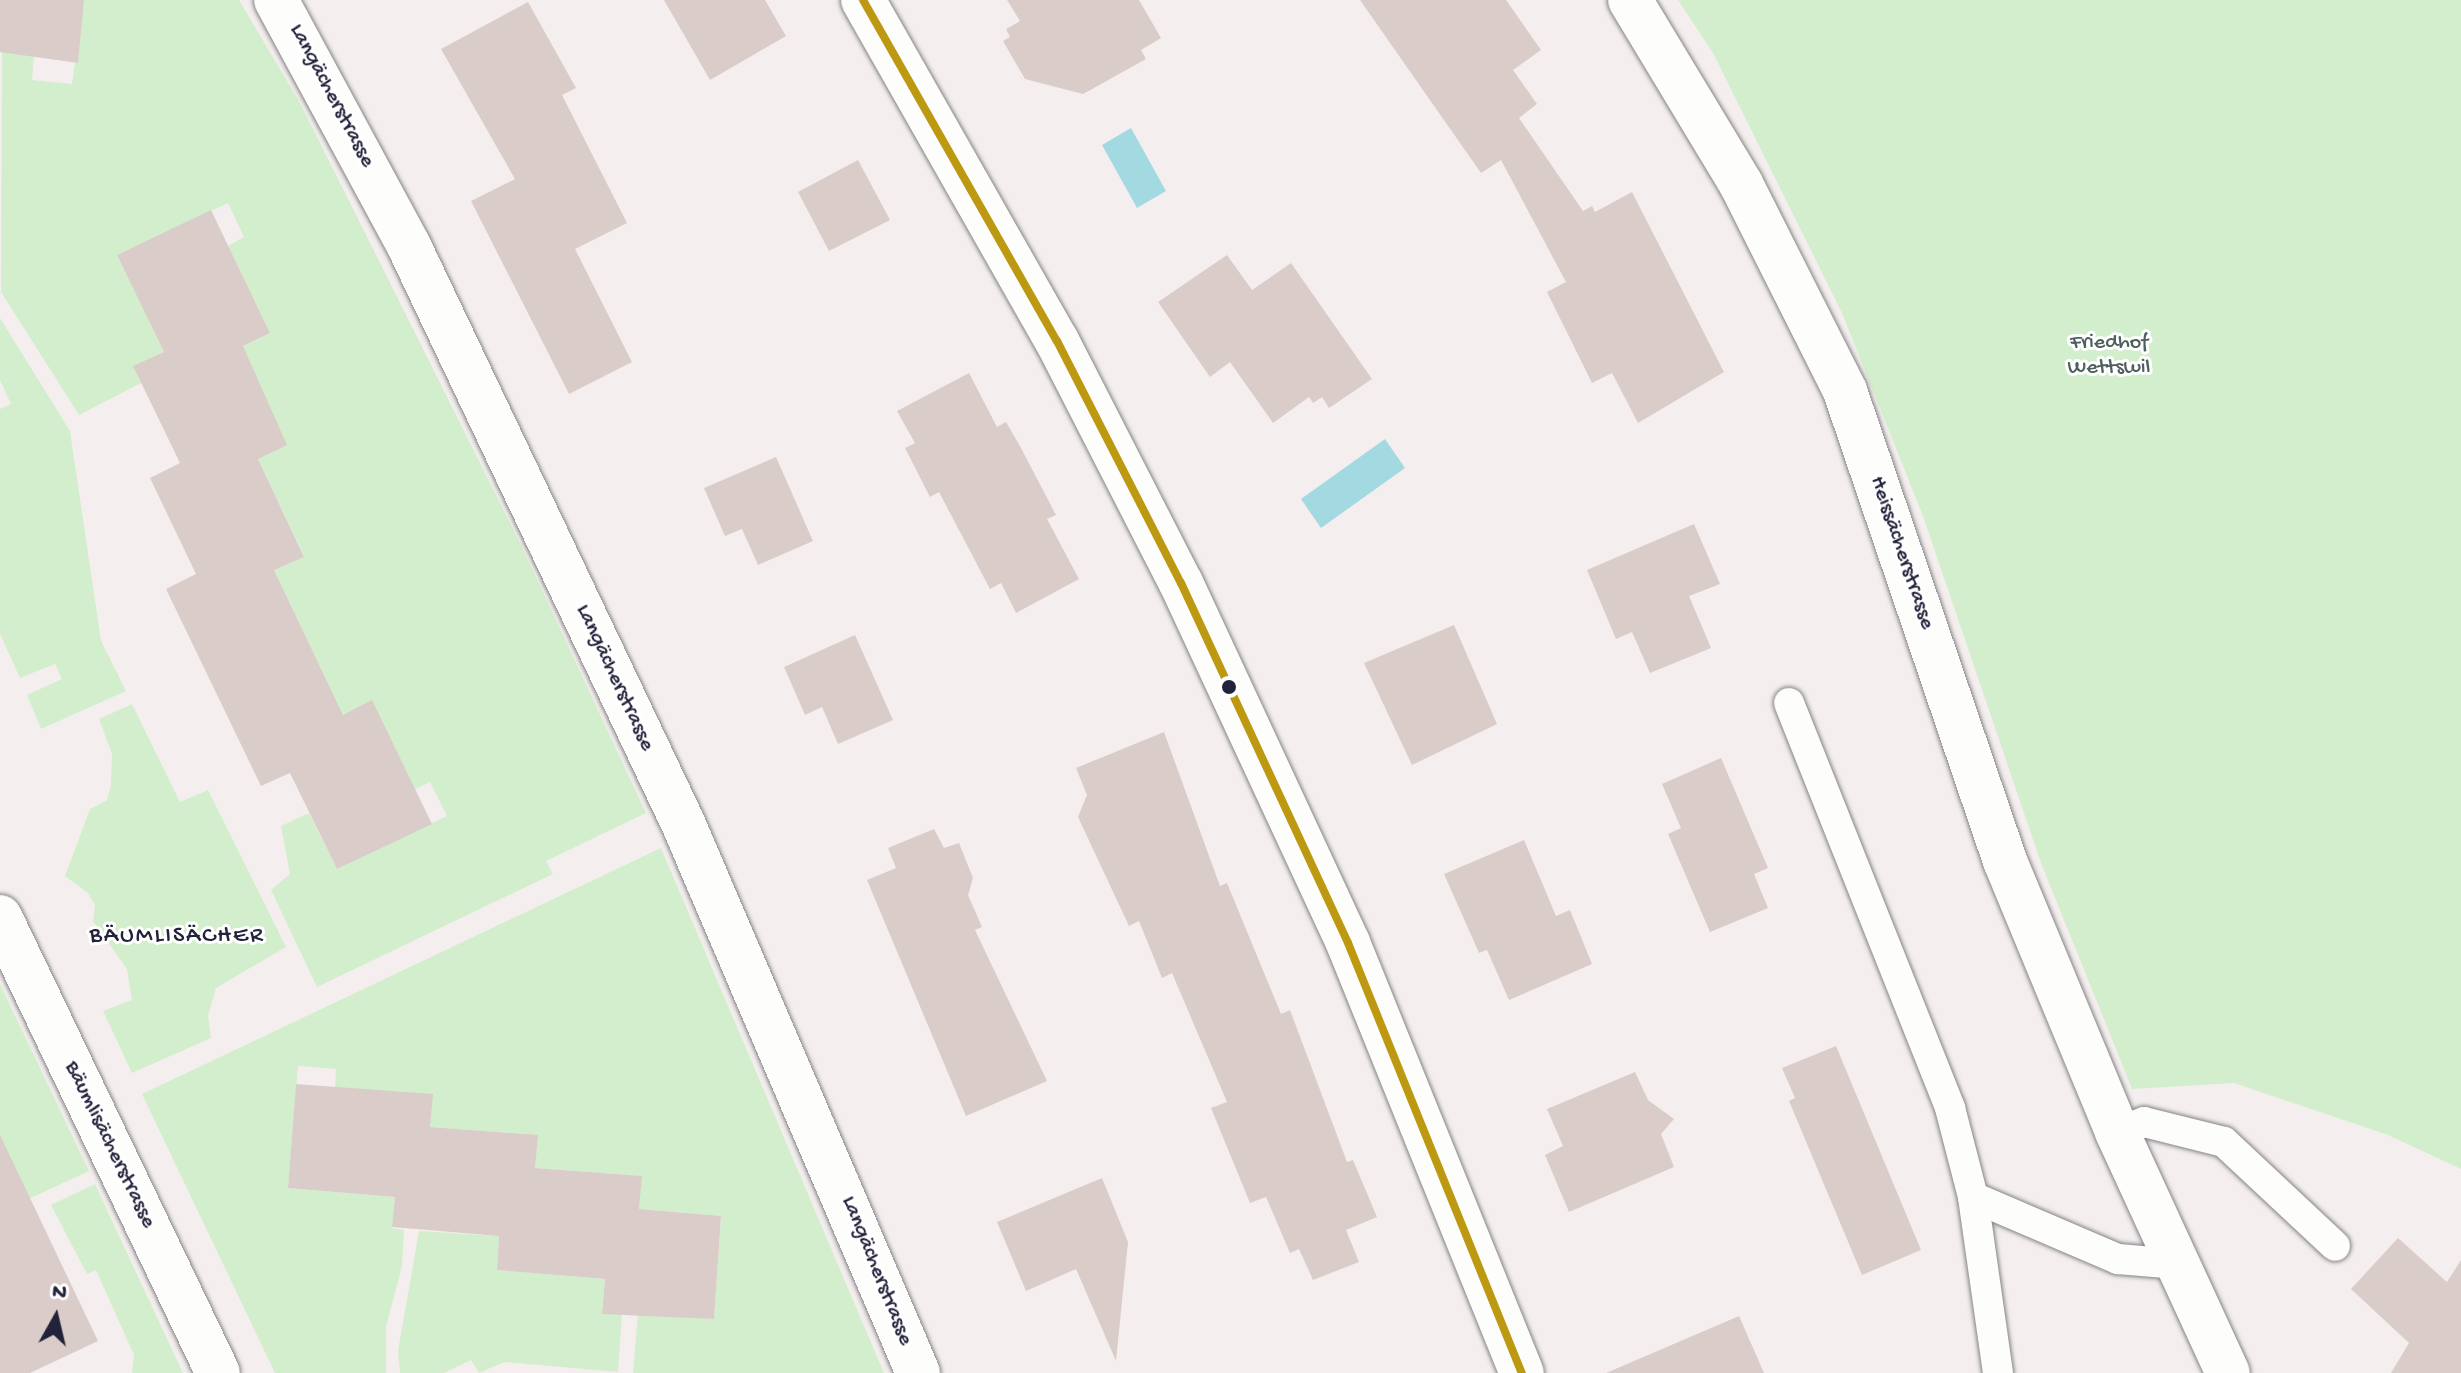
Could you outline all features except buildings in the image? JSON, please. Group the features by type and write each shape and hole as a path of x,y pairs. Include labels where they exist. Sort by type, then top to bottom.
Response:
{"street":[{"name":"Langächerstrasse","path":"276,0 409,246 683,823 918,1373"},
{"path":"863,0 1057,341 1181,583 1348,943 1522,1373"},
{"name":"Heissächerstrasse","path":"1630,0 1741,184 1845,391 2005,861 2117,1132 2228,1373"},
{"name":"Bäumlisächerstrasse","path":"0,917 218,1373"}],"lane":[{"path":"1789,703 1950,1108 1973,1197 1998,1373"},
{"path":"2117,1132 2144,1122 2224,1142 2335,1246"},
{"path":"1973,1197 2118,1259 2178,1264"}],"green space":[{"path":"84,0 239,0 299,101 519,541 646,813 546,861 553,874 317,987 271,890 290,874 281,826 309,813 337,869 447,816 430,782 415,789 343,715 274,570 304,556 258,459 241,347 270,333 228,246 244,237 228,203 117,255 164,352 134,366 141,383 79,415 1,292 2,52 34,54 32,80 72,84"},
{"name":"Friedhof Wettswil","path":"1678,0 2461,0 2461,1169 2388,1135 2234,1083 2132,1089 2041,863 1923,516 1842,313 1713,53"},
{"path":"0,318 70,431 101,641 126,691 41,729 27,695 62,679 55,664 20,678 0,634 0,409 11,404 0,380"},
{"path":"132,704 180,802 208,790 286,947 216,988 208,1016 211,1038 132,1073 103,1011 132,1000 127,969 93,921 95,905 88,893 65,876 90,809 107,800 111,786 112,754 99,719"},
{"path":"661,848 884,1373 633,1373 638,1314 714,1319 721,1216 639,1209 641,1176 535,1168 537,1135 430,1127 335,1087 336,1069 298,1066 288,1188 395,1197 392,1228 404,1230 402,1266 386,1327 386,1373 275,1373 142,1094"},
{"path":"0,984 89,1171 5,1210 0,1199"},
{"path":"95,1184 183,1373 132,1373 134,1355 96,1270 87,1274 51,1205"},
{"path":"419,1231 499,1236 497,1270 605,1279 602,1311 622,1313 618,1372 504,1362 479,1373 471,1360 444,1373 400,1373 398,1351"}],"water":[{"path":"1131,128 1166,191 1137,208 1102,145"},
{"path":"1385,439 1405,468 1321,528 1301,499"}],"transit line":[{"path":"863,0 1057,341 1181,583 1348,943 1522,1373"}],"district":[{"name":"BÄUMLISÄCHER","path":"177,937"}]}
